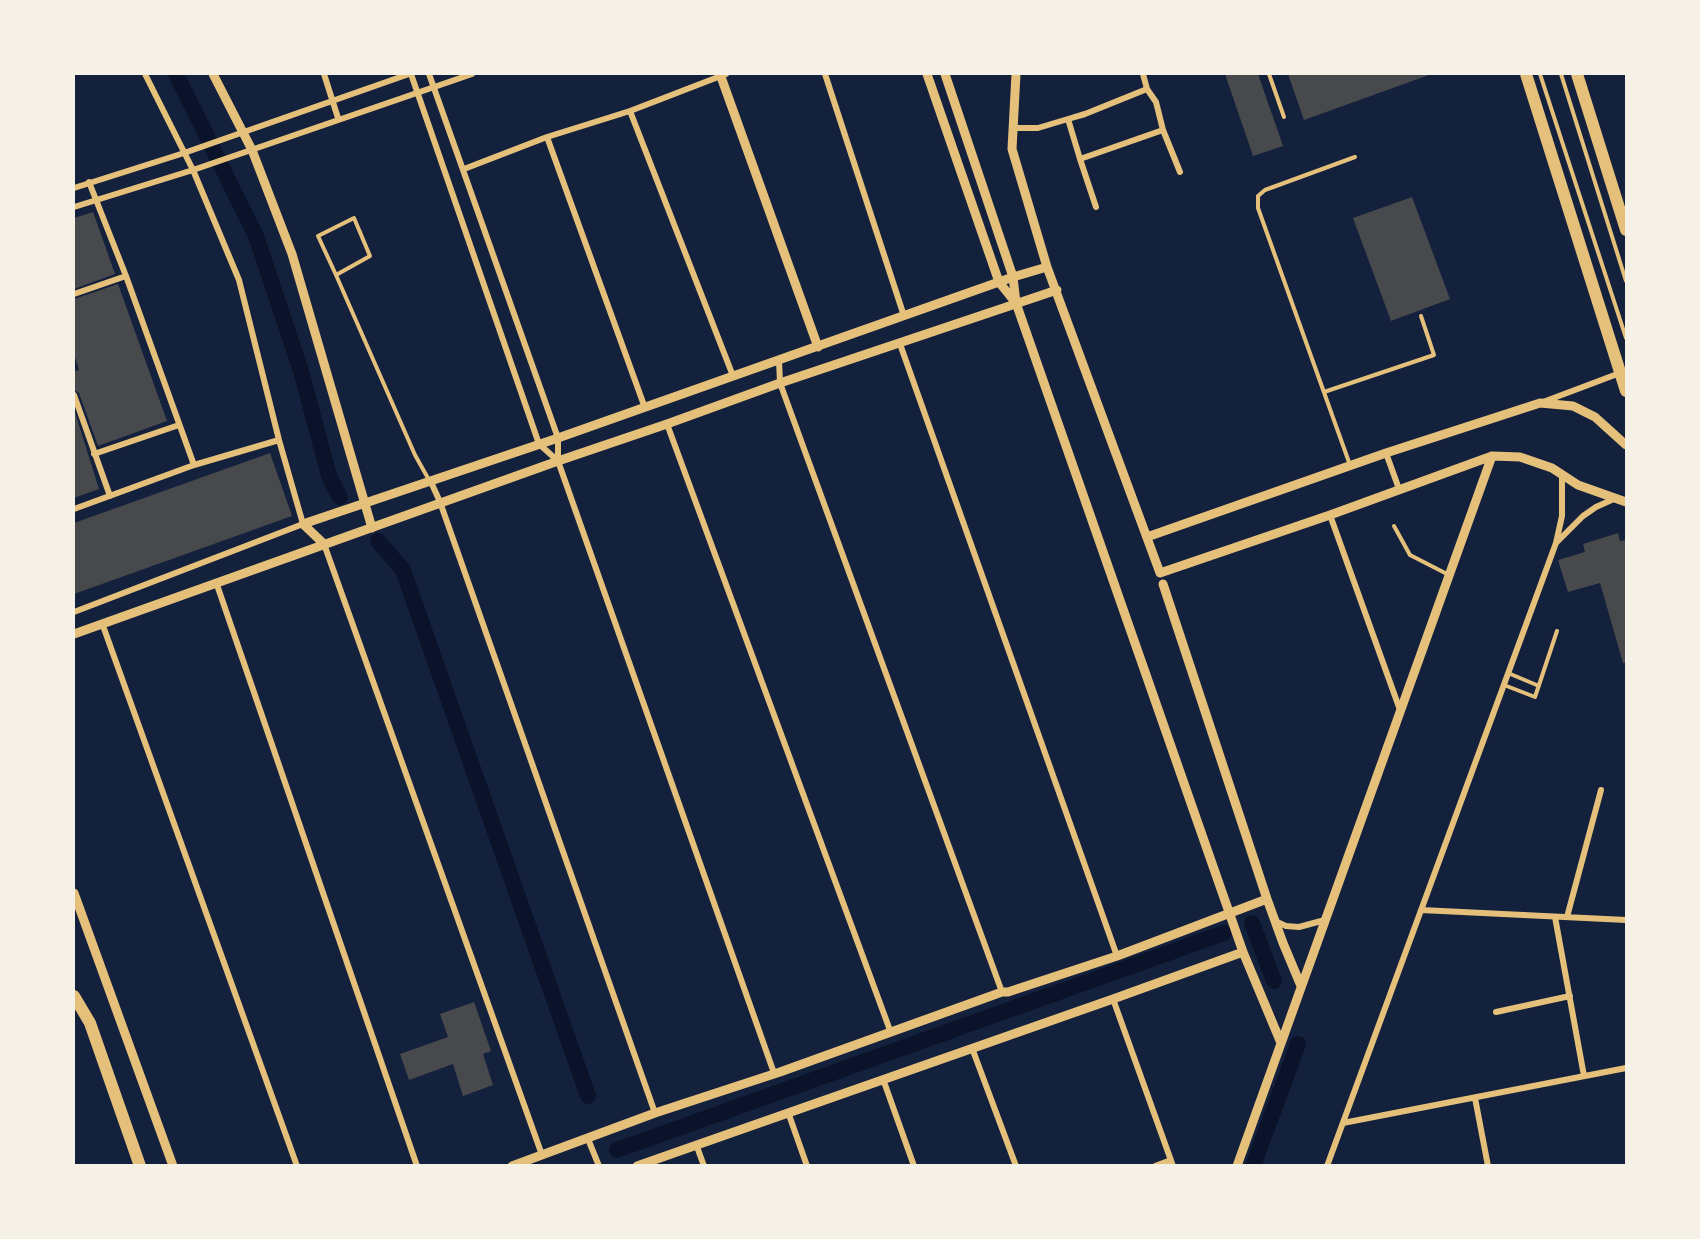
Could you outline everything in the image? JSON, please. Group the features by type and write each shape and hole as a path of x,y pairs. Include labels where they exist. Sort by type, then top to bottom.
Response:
{"main road":[{"path":"1527,74 1626,392"},
{"path":"1576,74 1626,230"},
{"path":"74,996 90,1023 140,1166"}],"street":[{"path":"145,74 184,153 196,169 239,280 279,440 303,524 324,544 542,1155"},
{"path":"213,74 243,133 248,151 292,254 372,528"},
{"path":"324,74 339,118"},
{"path":"74,178 75,188 243,133 410,74 539,444 558,461"},
{"path":"429,74 558,438 558,461 774,1073"},
{"path":"74,207 196,169 472,74"},
{"path":"464,169 547,137 630,111 722,74 818,347"},
{"path":"825,74 904,316"},
{"path":"927,74 999,282 1016,303"},
{"path":"945,74 1013,277 1016,303 1243,952 1281,1043"},
{"path":"1016,74 1012,149 1047,267 1148,537 1267,899 1301,986"},
{"path":"1143,74 1147,89 1156,102 1163,130 1180,172"},
{"path":"1013,128 1038,128 1147,89"},
{"path":"630,111 733,376"},
{"path":"1068,119 1096,207"},
{"path":"1080,159 1163,130"},
{"path":"547,137 645,408"},
{"path":"89,182 126,276 194,465"},
{"path":"74,612 303,524 431,482 1047,267"},
{"path":"74,294 126,276"},
{"path":"74,634 780,383 1057,290"},
{"path":"900,344 1117,956"},
{"path":"779,360 780,383 1002,992"},
{"path":"1148,537 1350,465 1540,403 1620,373"},
{"path":"74,395 110,496"},
{"path":"1540,403 1573,406 1595,417 1626,444"},
{"path":"667,424 891,1033"},
{"path":"94,453 179,425"},
{"path":"74,509 194,465 279,440"},
{"path":"1386,453 1399,489"},
{"path":"1160,573 1330,516 1492,456 1520,457 1552,468 1578,485 1626,502"},
{"path":"1237,1166 1492,456"},
{"path":"1327,1166 1556,543 1562,516 1562,474"},
{"path":"431,482 655,1113"},
{"path":"1556,543 1583,516 1616,498"},
{"path":"1330,516 1400,711"},
{"path":"216,582 417,1166"},
{"path":"102,624 297,1166"},
{"path":"1567,917 1601,790"},
{"path":"74,893 173,1166"},
{"path":"512,1166 655,1113 891,1033 1002,992 1117,956 1230,915 1267,899"},
{"path":"1421,910 1626,920"},
{"path":"1555,916 1584,1076"},
{"path":"1275,921 1286,926 1299,927 1325,920"},
{"path":"637,1166 1243,952"},
{"path":"1497,1012 1570,996"},
{"path":"1113,999 1172,1162 1155,1166"},
{"path":"972,1047 1016,1166"},
{"path":"1343,1124 1626,1068"},
{"path":"883,1080 914,1166"},
{"path":"1475,1098 1488,1166"},
{"path":"788,1112 807,1166"},
{"path":"588,1139 599,1166"},
{"path":"696,1144 704,1166"}],"lane":[{"path":"1269,74 1284,117"},
{"path":"1540,74 1626,338"},
{"path":"1561,74 1626,281"},
{"path":"1350,465 1258,208 1258,196 1265,190 1355,157"},
{"path":"336,275 370,256 354,218 318,236 416,455 431,482"},
{"path":"1324,392 1434,355 1420,316"},
{"path":"1394,526 1410,555 1449,575"},
{"path":"1504,685 1535,697 1557,631"},
{"path":"1508,674 1539,686"}],"building":[{"path":"1225,74 1258,74 1283,146 1253,156"},
{"path":"1288,74 1429,74 1429,75 1304,120"},
{"path":"1412,197 1450,299 1391,321 1353,218"},
{"path":"93,212 115,274 74,289 74,218"},
{"path":"118,284 167,421 98,446 79,393 74,390 74,371 79,370 74,354 74,299"},
{"path":"74,409 99,489 74,498"},
{"path":"270,453 292,516 74,594 74,523"},
{"path":"1618,533 1620,541 1626,540 1626,663 1623,663 1600,583 1568,592 1558,560 1585,552 1583,544"},
{"path":"474,1002 491,1051 483,1054 493,1085 463,1096 453,1064 409,1080 400,1054 448,1037 440,1014"}],"waterway":[{"path":"176,74 256,236 301,371 329,476 340,497"},
{"path":"378,541 403,570 588,1096"},
{"path":"1252,923 1274,981"},
{"path":"617,1150 1224,933"},
{"path":"1253,1166 1298,1044"}]}
